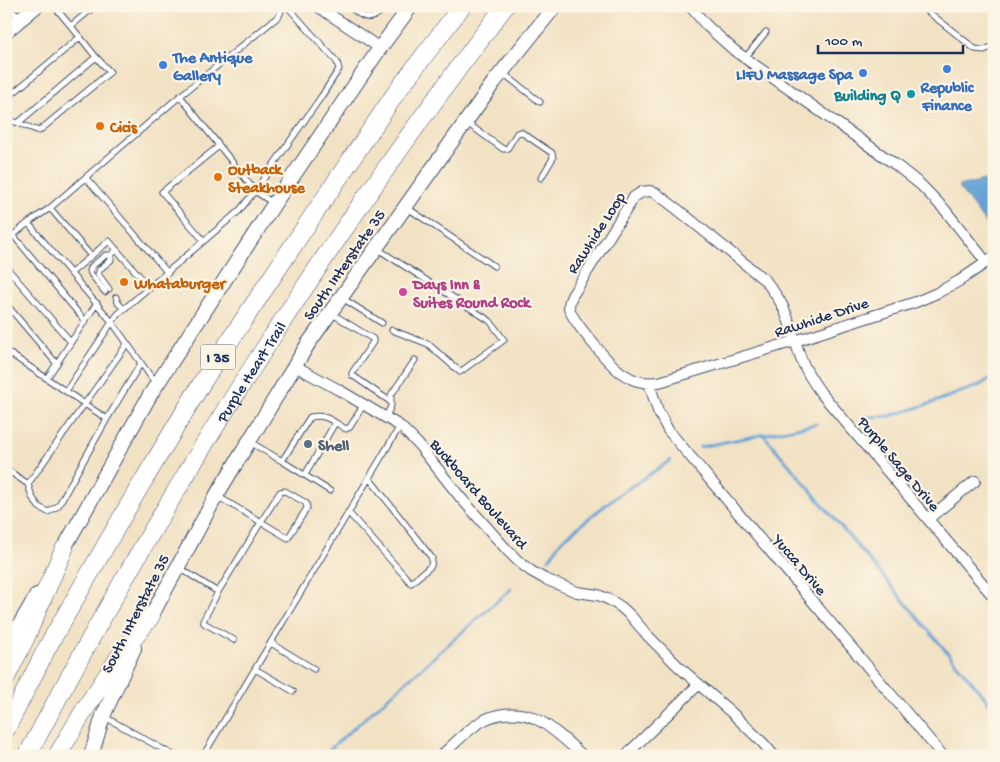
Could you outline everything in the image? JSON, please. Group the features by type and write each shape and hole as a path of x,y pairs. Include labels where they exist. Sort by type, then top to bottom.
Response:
{"highway":[{"name":"I 35","path":"6,729 48,646 203,381 398,90 462,6"},
{"name":"Purple Heart Trail","path":"27,756 118,587 242,384 365,198 424,114 505,6"},
{"path":"6,676 26,639 64,549"},
{"path":"57,756 120,656 151,616"}],"main road":[{"path":"6,31 36,6"},
{"path":"6,648 157,384 274,204 380,48 411,6"},
{"name":"South Interstate 35","path":"91,756 103,716 128,657 216,496 308,344 502,72 555,6"},
{"name":"South Interstate 35","path":"523,46 564,6"}],"street":[{"path":"317,6 380,48"},
{"path":"690,6 721,39 921,185 990,260"},
{"name":"Rawhide Loop","path":"649,383 632,379 621,373 574,319 569,308 572,296 634,197 642,192 657,194 760,276 775,293 783,306 795,341"},
{"name":"Rawhide Drive","path":"649,383 668,380 916,302 938,293 990,260"},
{"name":"Purple Sage Drive","path":"795,341 802,361 821,393 994,597"},
{"name":"Buckboard Boulevard","path":"295,366 400,426 418,444 460,497 518,561 545,579 577,592 598,595 621,607 679,667 732,713 774,756"},
{"name":"Yucca Drive","path":"649,383 658,411 668,430 943,756"},
{"path":"928,519 975,481"},
{"path":"625,756 699,684"},
{"path":"441,756 469,730 482,721 503,714 519,714 535,718 544,723 583,756"}],"lane":[{"path":"7,6 21,19"},
{"path":"6,119 39,131 110,72 54,6"},
{"path":"71,26 95,6"},
{"path":"6,241 50,208 180,96 279,16 285,6 337,62 339,69 321,97 239,211 118,314 66,391"},
{"path":"348,6 361,15 371,18 378,15 385,6"},
{"path":"921,6 975,48 984,50 994,46"},
{"path":"746,58 766,32"},
{"path":"6,99 80,37"},
{"path":"18,123 96,56"},
{"path":"502,72 540,102"},
{"path":"180,96 255,191 274,204"},
{"path":"466,122 503,149 507,149 517,133 521,132 552,153 553,158 541,178"},
{"path":"204,242 162,192 220,146"},
{"path":"86,178 168,272"},
{"path":"406,207 494,266"},
{"path":"50,208 91,256"},
{"path":"28,223 97,303 157,384"},
{"path":"13,235 85,321"},
{"path":"71,273 109,240 150,288"},
{"path":"376,248 490,322 504,340 460,372 428,344 392,330"},
{"path":"111,255 111,260 100,269 98,274 107,290 91,274 90,270 92,266 106,255 111,255 117,250"},
{"path":"6,267 71,342"},
{"path":"341,297 382,323"},
{"path":"116,300 124,309"},
{"path":"47,378 97,303"},
{"path":"6,304 57,364"},
{"path":"330,313 373,339 373,342 352,375 391,402"},
{"path":"28,484 127,344"},
{"path":"6,352 107,418"},
{"path":"386,417 391,406 391,395 415,360"},
{"path":"6,469 28,484 39,508 48,512 58,506 107,418 141,363"},
{"path":"282,461 310,417 326,417 346,429 350,427 364,404"},
{"path":"305,475 335,423"},
{"path":"203,756 400,426"},
{"path":"249,441 330,491"},
{"path":"348,512 411,582 431,566 432,558 368,478"},
{"path":"216,496 261,522 288,538 307,508 306,503 284,491 280,492 261,522 218,592 204,623 234,640"},
{"path":"177,567 218,592"},
{"path":"270,643 314,668"},
{"path":"255,669 293,691"},
{"path":"103,716 175,756"}],"water":[{"path":"994,178 994,226 990,229 958,186"}],"waterway":[{"path":"865,417 890,416 929,404 980,385 994,376"},
{"path":"700,447 816,424"},
{"path":"763,434 994,708"},
{"path":"549,559 561,541 614,498 671,460"},
{"path":"322,756 511,589"}],"place":[{"name":"The Antique Gallery","path":"163,65"},
{"name":"Republic Finance","path":"947,69"},
{"name":"LIFU Massage Spa","path":"863,73"},
{"name":"Building Q","path":"911,94"},
{"name":"Cicis","path":"100,126"},
{"name":"Outback Steakhouse","path":"218,177"},
{"name":"Whataburger","path":"124,282"},
{"name":"Days Inn & Suites Round Rock","path":"403,292"},
{"name":"Shell","path":"308,444"}]}
